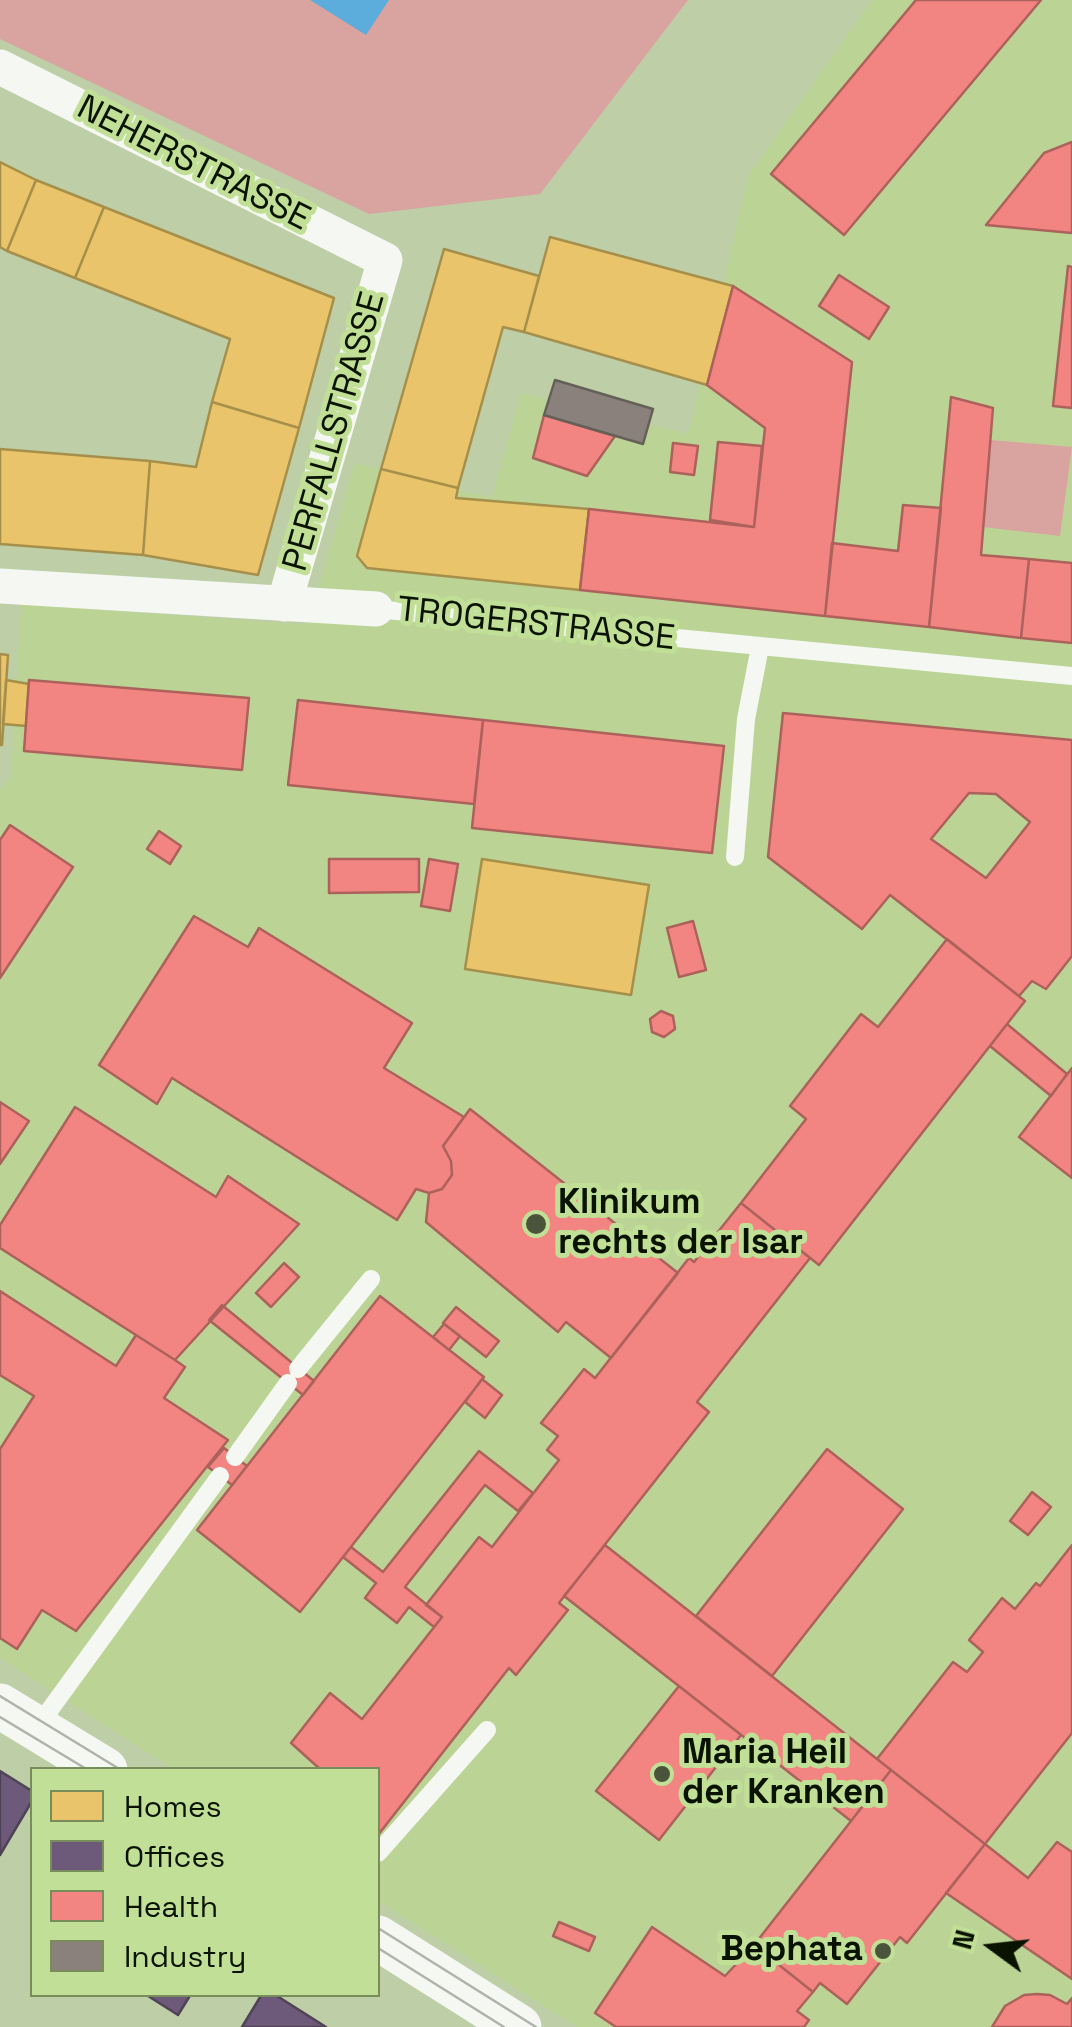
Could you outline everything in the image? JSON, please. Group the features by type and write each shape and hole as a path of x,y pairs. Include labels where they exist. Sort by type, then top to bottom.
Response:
{"street":[{"name":"NEHERSTRASSE","path":"0,67 385,260"},
{"name":"PERFALLSTRASSE","path":"284,604 385,260"},
{"name":"TROGERSTRASSE","path":"0,586 376,609"},
{"path":"18,1717 99,1767"},
{"path":"380,1939 519,2027"}],"lane":[{"name":"TROGERSTRASSE","path":"376,609 1072,676"},
{"path":"736,857 746,719 760,647"},
{"path":"235,1457 293,1376 371,1279"},
{"path":"18,1717 220,1476"},
{"path":"380,1851 487,1730"}],"shaded area":[{"path":"0,0 688,0 540,194 369,214 0,39"},
{"name":"Klinikum rechts der Isar","path":"872,0 1072,0 1072,2027 577,2027 380,1902 380,1767 170,1767 0,1658 0,790 11,777 21,604 308,625 355,463 492,498 521,393 689,434 748,176"},
{"path":"991,440 1072,447 1060,536 983,527"}],"water":[{"path":"310,0 389,0 366,35"}],"building: Homes":[{"path":"0,162 36,180 7,251 0,247"},
{"path":"36,180 104,207 75,278 7,251"},
{"path":"104,207 334,298 299,428 212,402 230,339 75,278"},
{"path":"550,237 733,286 707,385 524,332"},
{"path":"444,249 539,276 524,332 503,327 458,488 381,469"},
{"path":"212,402 299,428 258,575 143,555 150,461 196,467"},
{"path":"0,449 150,461 143,555 0,544"},
{"path":"381,469 458,488 456,498 589,509 580,590 367,568 357,556"},
{"path":"0,654 8,655 2,745 0,745"},
{"path":"6,680 29,684 26,726 3,724"},
{"path":"482,859 649,885 631,995 465,969"}],"building: Offices":[{"path":"0,1771 30,1790 30,1804 0,1855"},
{"path":"150,1997 189,1997 178,2015"},
{"path":"260,1997 279,1997 326,2027 242,2027"}],"building: Health":[{"path":"916,0 1041,0 844,235 771,174"},
{"path":"1072,142 1072,233 986,225 1044,153"},
{"path":"1068,266 1072,267 1072,408 1053,406"},
{"path":"839,275 889,307 869,339 819,306"},
{"path":"733,286 852,362 825,616 580,590 589,509 754,527 765,428 707,385"},
{"path":"951,397 993,408 981,555 1029,559 1021,638 929,627"},
{"path":"544,415 615,436 587,476 533,458"},
{"path":"718,442 762,446 754,527 710,520"},
{"path":"673,443 698,446 694,475 670,472"},
{"path":"903,505 941,508 929,627 825,616 832,543 898,551"},
{"path":"1029,559 1072,563 1072,643 1021,638"},
{"path":"29,680 249,698 242,770 24,751"},
{"path":"298,700 483,720 474,804 288,785"},
{"path":"783,713 1072,740 1072,956 1046,989 1032,981 1019,996 890,895 862,929 768,857","holes":["969,793 996,794 1030,822 986,878 931,839"]},
{"path":"483,720 724,746 712,853 472,828"},
{"path":"10,825 73,867 0,978 0,840"},
{"path":"159,831 181,846 170,864 147,849"},
{"path":"329,859 419,859 419,892 329,893"},
{"path":"429,859 458,864 450,911 421,906"},
{"path":"194,916 248,947 259,928 412,1023 384,1068 464,1117 443,1146 451,1161 452,1175 442,1189 429,1193 416,1189 397,1220 172,1078 157,1104 99,1065"},
{"path":"693,921 706,970 679,977 667,928"},
{"path":"947,939 1025,1001 819,1265 741,1203 806,1119 790,1106 861,1014 878,1027"},
{"path":"661,1011 673,1016 675,1029 664,1037 652,1032 650,1019"},
{"path":"1007,1024 1067,1074 1051,1096 990,1046"},
{"path":"1072,1068 1072,1178 1019,1137"},
{"path":"0,1102 29,1121 0,1164"},
{"path":"75,1107 216,1197 228,1176 299,1224 175,1360 0,1248 0,1225"},
{"path":"470,1109 678,1273 611,1358 566,1322 558,1332 426,1222 429,1193 442,1189 452,1175 451,1161 443,1146"},
{"path":"741,1203 810,1258 697,1402 709,1412 559,1603 568,1610 516,1675 509,1668 380,1832 380,1767 318,1767 291,1743 330,1693 362,1719 442,1617 426,1605 479,1537 492,1547 559,1460 547,1450 558,1436 541,1423 584,1369 595,1378 689,1258 694,1262"},
{"path":"284,1263 299,1277 271,1307 256,1293"},
{"path":"0,1291 116,1366 136,1335 175,1360 185,1367 164,1398 228,1440 76,1631 42,1610 17,1649 0,1638 0,1449 34,1396 0,1375"},
{"path":"380,1296 484,1377 300,1612 197,1530"},
{"path":"222,1305 314,1381 303,1395 209,1320"},
{"path":"456,1307 499,1341 486,1357 443,1323"},
{"path":"444,1324 460,1336 449,1350 433,1337"},
{"path":"482,1379 502,1395 485,1418 465,1402"},
{"path":"224,1448 247,1466 232,1485 208,1467"},
{"path":"827,1449 903,1509 772,1676 696,1616"},
{"path":"479,1451 533,1493 518,1511 485,1485 405,1587 442,1617 434,1627 409,1607 397,1623 365,1598 376,1583 343,1557 351,1547 383,1572"},
{"path":"1032,1492 1051,1507 1028,1535 1010,1521"},
{"path":"605,1545 891,1770 851,1821 564,1596"},
{"path":"1072,1545 1072,1733 985,1844 877,1759 953,1662 967,1672 983,1652 969,1640 1002,1598 1015,1609 1036,1583 1040,1586"},
{"path":"679,1686 741,1735 659,1840 596,1791"},
{"path":"891,1770 985,1844 907,1943 900,1937 847,2004 820,1983 813,1992 754,1945"},
{"path":"1057,1842 1072,1852 1072,1979 946,1893 985,1844 1028,1878"},
{"path":"559,1922 595,1937 589,1951 553,1936"},
{"path":"652,1927 725,1976 754,1945 813,1992 797,2011 809,2020 804,2027 616,2027 595,2013"},
{"path":"1024,1995 1050,1995 1067,2004 1072,1998 1072,2027 992,2027 1005,2006"}],"building: Industry":[{"path":"555,380 653,409 643,444 544,415"}],"tram line":[{"path":"0,1696 116,1767"},
{"path":"0,1717 83,1767"},
{"path":"380,1929 536,2027"},
{"path":"380,1949 504,2027"}],"place":[{"name":"Klinikum rechts der Isar","path":"536,1224"},
{"name":"Maria Heil der Kranken","path":"662,1774"},
{"name":"Bephata","path":"883,1951"}]}
